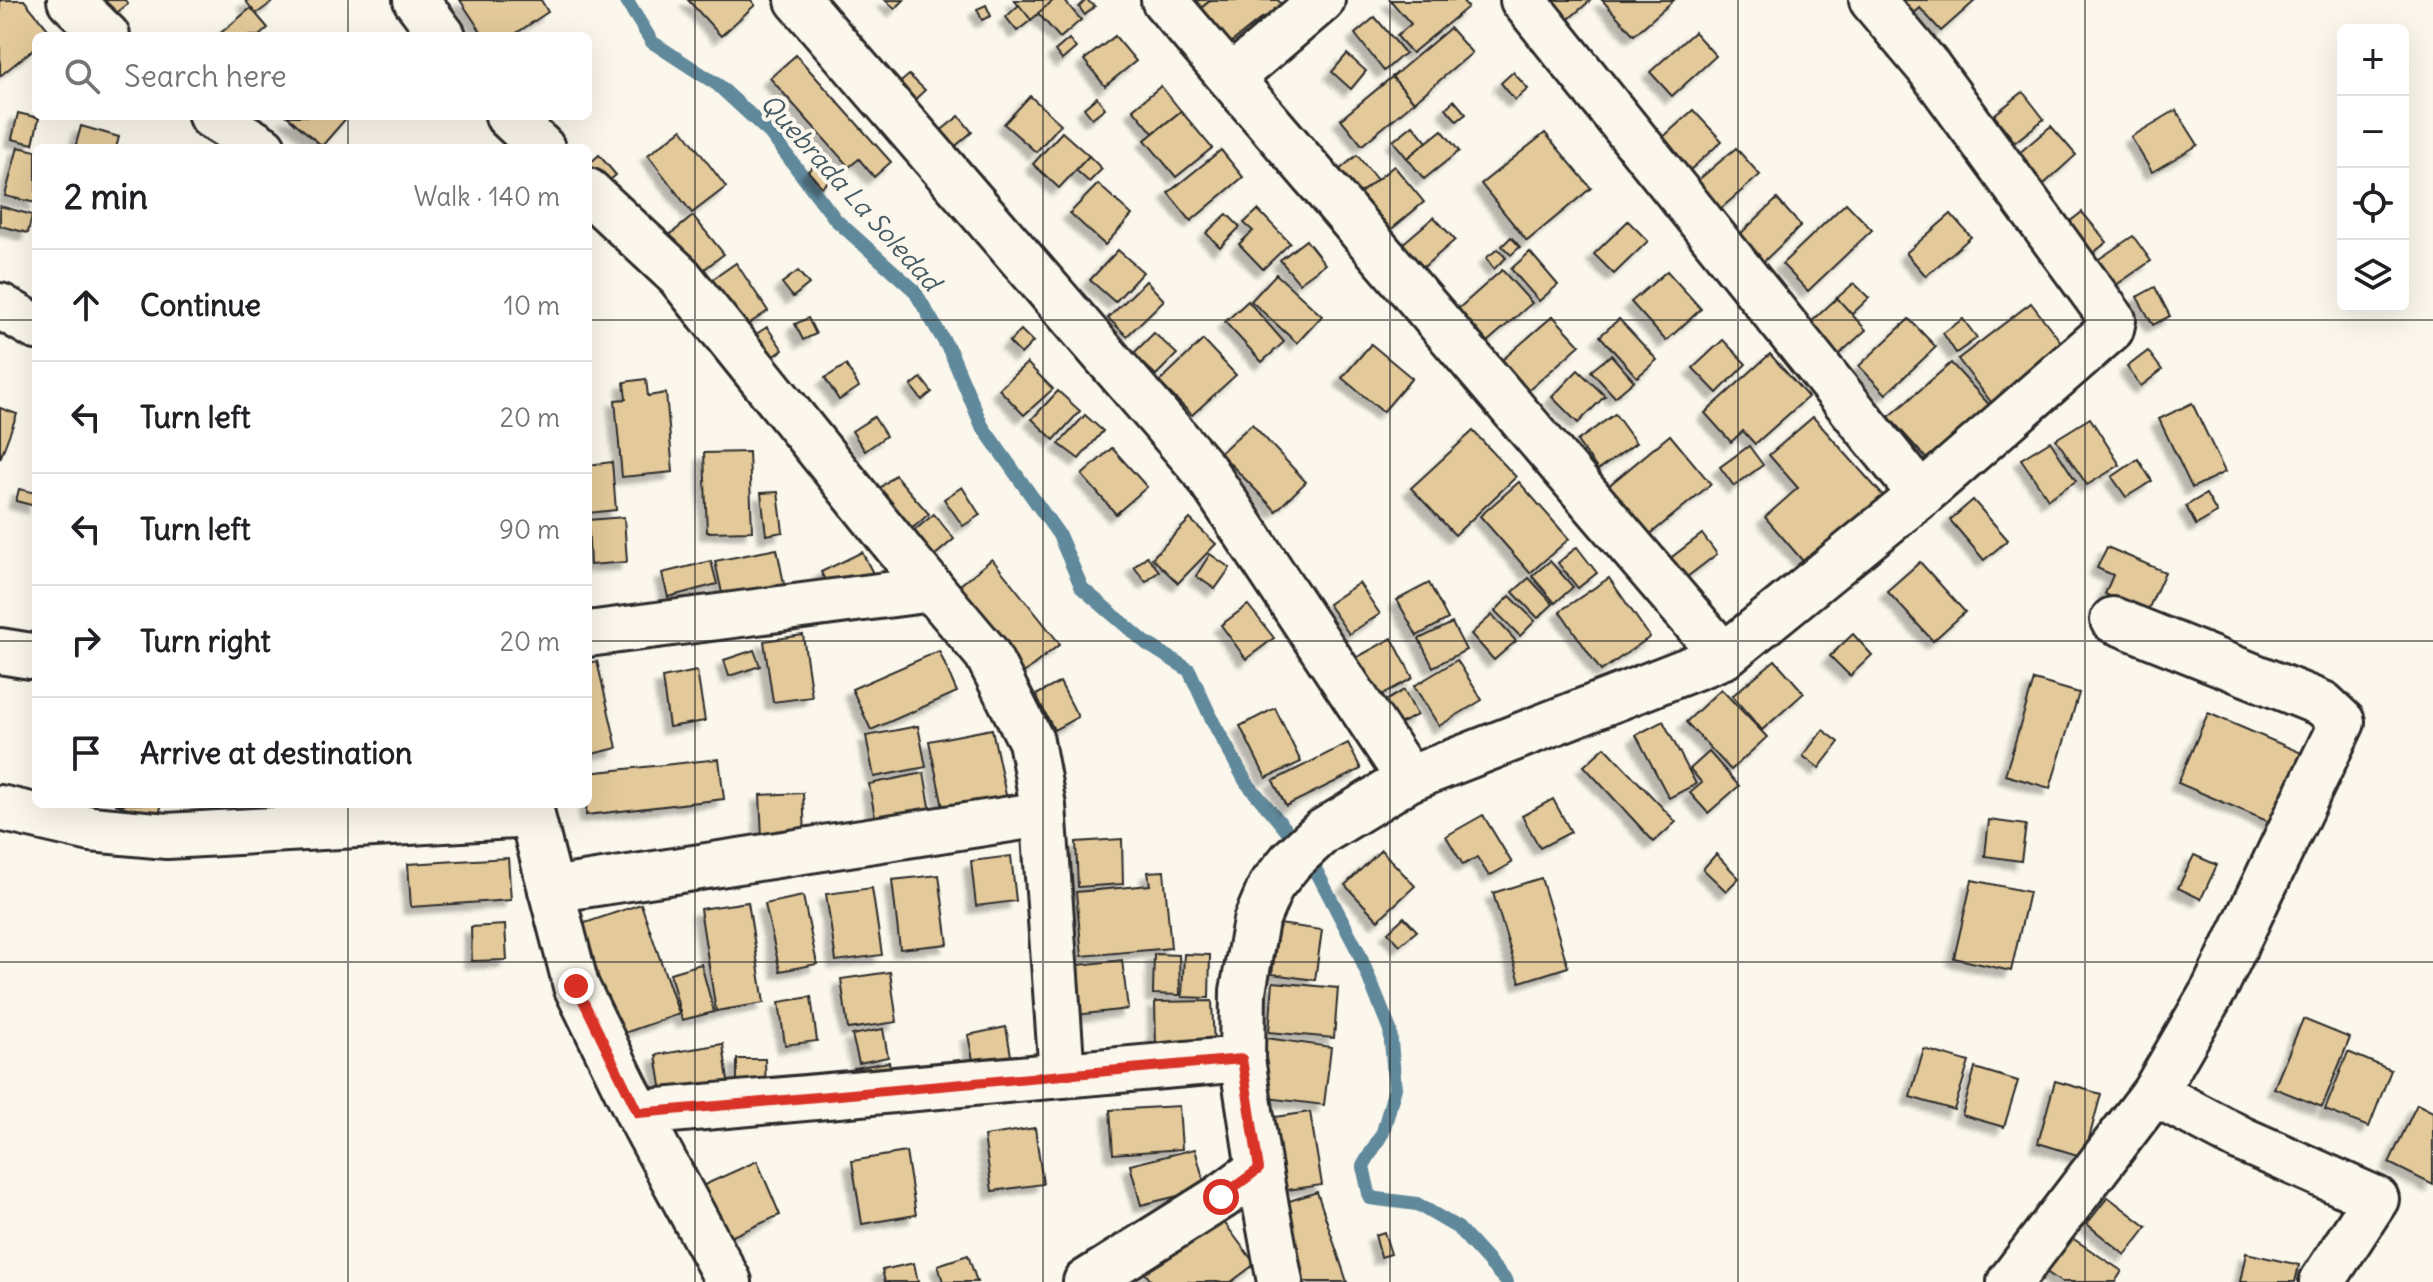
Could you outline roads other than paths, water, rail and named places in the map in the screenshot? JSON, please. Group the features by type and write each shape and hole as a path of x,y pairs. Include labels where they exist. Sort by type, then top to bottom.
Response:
{"street":[{"path":"70,0 103,32"},
{"path":"416,0 440,32"},
{"path":"798,0 1204,470 1409,779"},
{"path":"1164,0 1724,656"},
{"path":"1231,78 1322,0"},
{"path":"1523,0 1921,495"},
{"path":"1280,1282 1242,1059 1243,991 1256,921 1271,886 1291,861 1322,832 1409,779 1724,656 1921,495 2111,329 2113,320 1929,68 1872,0"},
{"path":"218,120 256,144"},
{"path":"496,120 496,144"},
{"path":"512,120 538,144"},
{"path":"592,195 679,276 987,654 1031,741 1043,814 1062,1075"},
{"path":"0,306 32,325"},
{"path":"592,633 932,589"},
{"path":"2010,1282 2154,1093 2215,988 2342,722 2323,704 2113,620"},
{"path":"0,808 91,829 167,836 531,810 576,986 638,1113 729,1282"},
{"path":"551,890 1043,814"},
{"path":"638,1113 1242,1059"},
{"path":"2154,1093 2241,1139 2376,1199 2322,1282"},
{"path":"1086,1282 1221,1197 1259,1169"}],"waterway":[{"name":"Quebrada La Soledad","path":"626,0 652,42 718,85 770,133 836,220 914,290 951,353 982,426 1059,535 1082,588 1146,643 1189,670 1246,782 1309,857 1358,951 1390,1030 1395,1088 1383,1132 1363,1166 1370,1198 1417,1204 1458,1228 1507,1282"}]}
